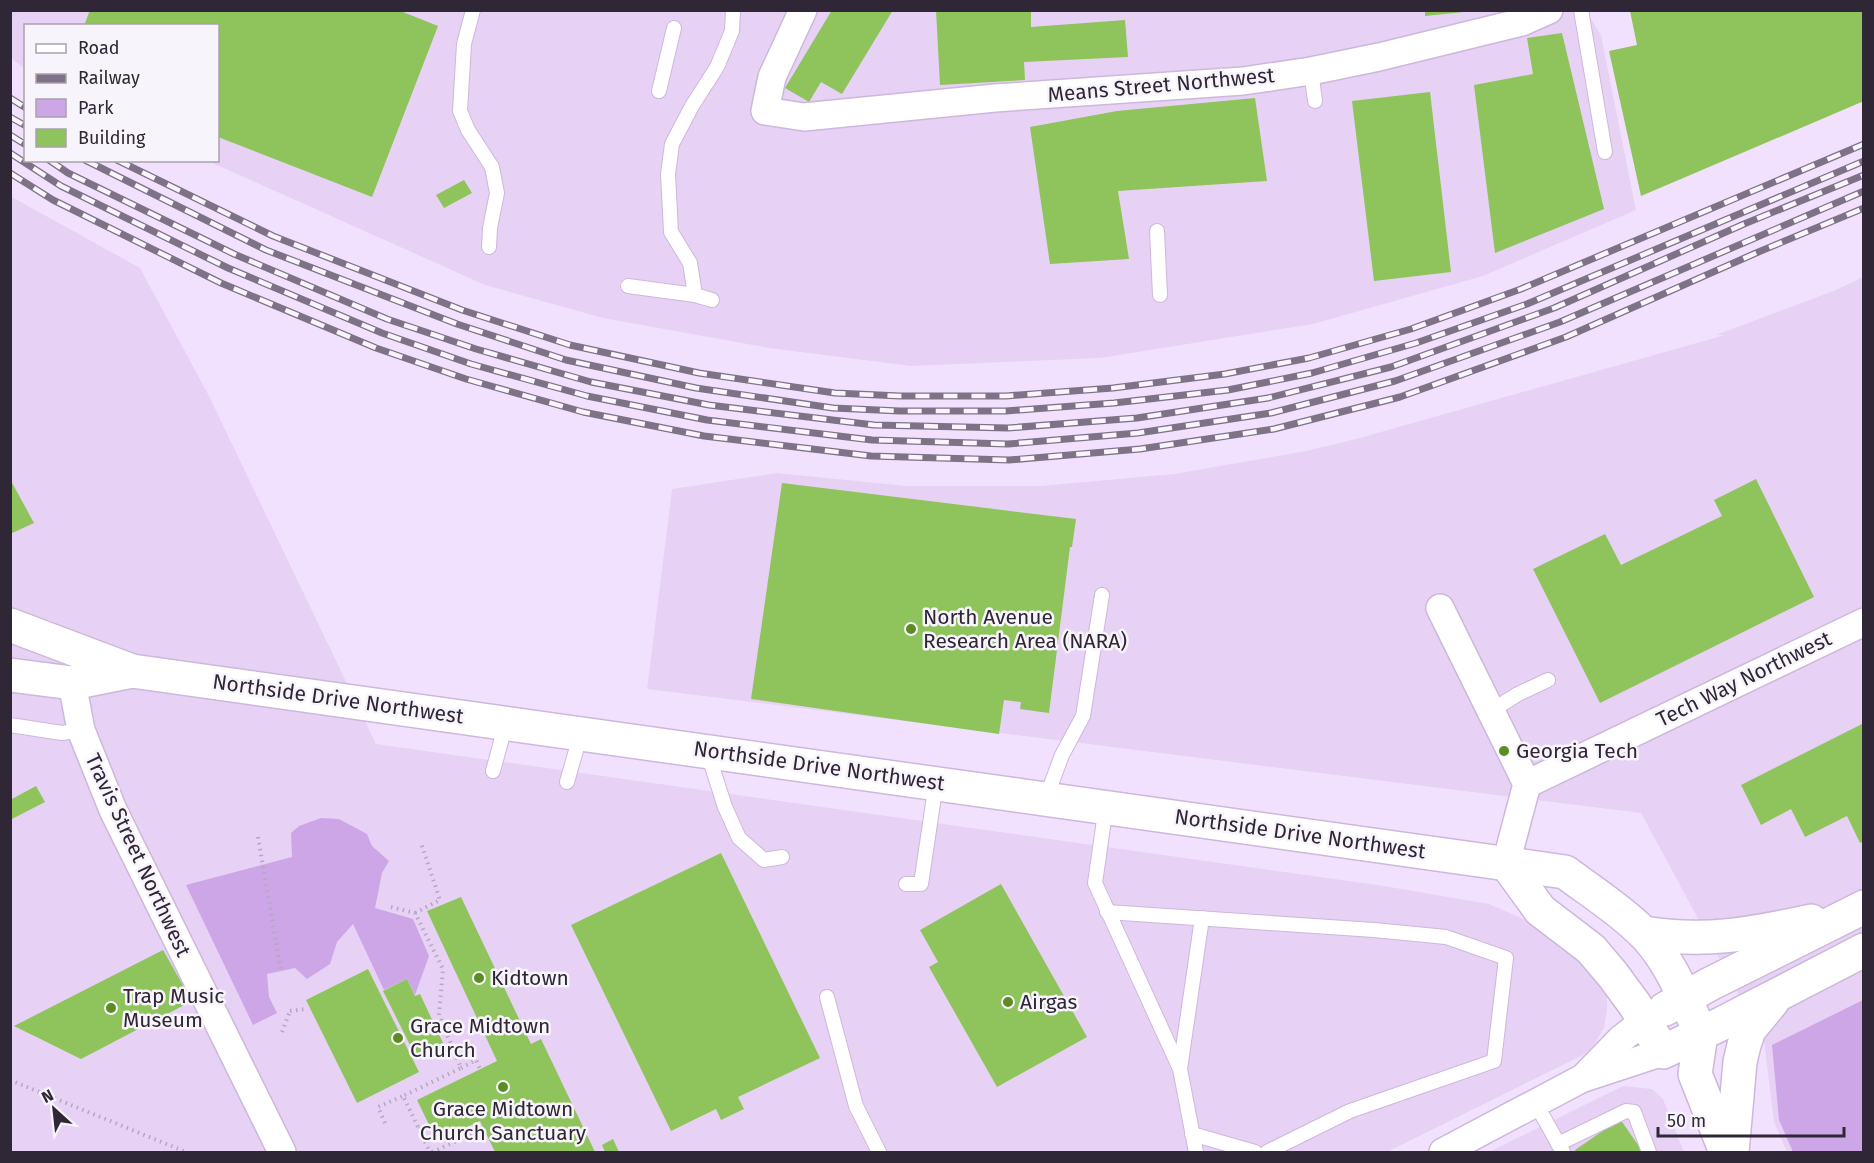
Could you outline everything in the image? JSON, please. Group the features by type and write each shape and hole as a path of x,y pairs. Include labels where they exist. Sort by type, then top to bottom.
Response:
{"main road":[{"name":"Northside Drive Northwest","path":"10,625 132,671 1565,872 1640,928 1659,952 1685,998 1701,1034"},
{"name":"Northside Drive Northwest","path":"10,675 72,683 132,671"},
{"path":"1506,863 1540,909 1591,949 1613,975 1663,1052 1695,1074"},
{"path":"1644,1021 1860,909"},
{"path":"1644,933 1688,938 1739,936 1860,909"},
{"path":"1663,1052 1863,950"},
{"path":"1723,1151 1740,1062 1749,1030 1783,991"},
{"path":"1701,1034 1695,1074 1723,1151"}],"street":[{"name":"Means Street Northwest","path":"803,10 772,77 765,111 804,117 995,98 1243,81 1311,71 1379,57 1522,22 1549,10"},
{"path":"1440,608 1527,784 1506,863"},
{"name":"Tech Way Northwest","path":"1527,784 1863,622"},
{"name":"Travis Street Northwest","path":"72,683 81,730 118,820 282,1152"},
{"path":"1581,1079 1621,1039 1644,1021"},
{"path":"1443,1152 1476,1141 1581,1079 1663,1052"}],"lane":[{"path":"473,10 464,44 460,111 468,130 492,167 497,194 490,228 489,248"},
{"path":"695,295 690,263 671,232 669,168 672,144 692,106 717,68 732,31 733,10"},
{"path":"1581,10 1605,152"},
{"path":"659,91 674,28"},
{"path":"1311,71 1315,101"},
{"path":"1157,231 1160,295"},
{"path":"628,286 695,295 712,300"},
{"path":"1046,798 1062,755 1083,716 1102,595"},
{"path":"1491,711 1518,694 1548,680"},
{"path":"493,771 506,723"},
{"path":"10,725 62,733 81,730"},
{"path":"567,782 581,733"},
{"path":"706,750 725,807 739,838 764,860 782,857"},
{"path":"906,884 921,884 936,783"},
{"path":"1106,806 1095,883 1180,1069 1196,1152"},
{"path":"1107,912 1446,937 1506,958 1494,1061 1350,1111 1267,1152"},
{"path":"1180,1069 1202,918"},
{"path":"827,997 856,1106 879,1152"},
{"path":"1536,1104 1560,1148 1626,1111 1634,1112 1649,1152"},
{"path":"1192,1134 1255,1152"}],"path":[{"path":"258,837 281,971"},
{"path":"391,907 415,913 440,900 421,843"},
{"path":"415,913 443,969 439,1015 461,1068"},
{"path":"282,1032 290,1009 306,1009"},
{"path":"385,1123 378,1107 476,1060 480,1069"},
{"path":"10,1080 186,1152"},
{"path":"403,1096 431,1152 484,1129"},
{"path":"419,1129 429,1125"}],"shaded area":[{"path":"10,11 1586,11 1601,35 1636,210 1483,276 1313,324 1100,358 911,366 769,348 603,318 485,285 210,162 219,162 219,24 24,24 24,68 11,58"},
{"path":"10,196 140,268 209,396 376,744 1384,886 1489,904 1552,935 1572,952 1603,988 1607,998 1604,1028 1594,1045 1585,1054 1387,1152 11,1152"},
{"name":"Georgia Tech","path":"1863,277 1863,1152 1787,1152 1774,1122 1764,1041 1641,813 647,689 672,489 777,473 906,486 1040,486 1174,474 1306,451 1725,335 1716,335 1836,290"},
{"path":"1623,1086 1652,1089 1663,1099 1684,1152 1489,1152"}],"green space":[{"path":"321,818 339,819 367,834 372,846 389,861 382,873 375,908 413,919 429,956 415,995 407,979 384,990 353,924 337,942 330,964 307,979 295,968 267,974 269,997 277,1013 253,1025 186,885 292,857 291,833 299,826"},
{"path":"1863,1000 1863,1152 1793,1152 1779,1120 1772,1045"}],"building":[{"path":"90,10 398,10 438,26 372,197 219,137 219,24 85,24"},
{"path":"832,10 893,10 842,94 821,82 809,102 785,88"},
{"path":"936,10 1031,10 1031,27 1125,20 1128,57 1024,62 1025,80 940,85"},
{"path":"1425,10 1463,10 1464,12 1425,16"},
{"path":"1631,10 1864,10 1864,101 1641,196 1609,51 1637,45"},
{"path":"1562,33 1604,209 1495,253 1474,85 1533,74 1527,38"},
{"path":"1430,92 1451,272 1374,281 1352,101"},
{"path":"1255,98 1267,181 1118,191 1129,259 1050,264 1030,127 1117,111"},
{"path":"464,180 472,193 444,208 436,195"},
{"path":"10,479 34,523 10,534"},
{"path":"1756,479 1814,597 1600,703 1533,569 1605,534 1621,565 1722,516 1714,500"},
{"name":"North Avenue Research Area (NARA)","path":"782,483 1076,519 1072,547 1070,547 1049,713 1020,709 1021,702 1004,700 999,734 751,699"},
{"path":"1864,723 1864,841 1860,843 1847,816 1805,837 1791,809 1761,825 1741,785"},
{"path":"36,786 45,802 10,820 10,800"},
{"path":"721,853 820,1058 738,1097 744,1109 721,1120 716,1109 671,1131 571,925"},
{"name":"Airgas","path":"1001,884 1087,1037 997,1087 929,967 938,962 920,930"},
{"name":"Grace Midtown Church Sanctuary","path":"461,897 531,1044 541,1039 595,1152 495,1152 480,1121 437,1141 417,1100 497,1061 427,911"},
{"path":"163,950 192,1001 81,1059 14,1026"},
{"path":"368,969 419,1072 357,1103 306,1000"},
{"path":"407,979 415,996 420,994 443,1043 416,1057 383,991"},
{"path":"1620,1119 1643,1152 1576,1152 1575,1150"},
{"path":"613,1139 619,1152 605,1152 602,1145"}],"railway":[{"path":"10,98 24,107"},
{"path":"10,117 24,125"},
{"path":"10,135 24,144"},
{"path":"121,162 273,236 462,310 570,345 699,373 835,393 900,396 1006,396 1113,388 1225,374 1309,358 1411,329 1521,289 1864,144"},
{"path":"10,153 61,186 228,268 382,333 471,364 587,396 707,420 872,440 1008,444 1138,433 1271,413 1395,381 1560,322 1864,191"},
{"path":"89,162 266,250 457,324 566,360 696,388 833,408 900,411 1006,411 1114,403 1228,390 1312,373 1416,343 1527,304 1864,161"},
{"path":"52,162 68,173 234,254 387,319 476,349 591,382 709,405 874,425 1008,428 1137,418 1268,398 1391,367 1554,308 1744,224 1864,175"},
{"path":"10,173 53,200 221,283 376,348 466,379 583,412 704,436 871,456 1009,460 1140,449 1274,429 1400,397 1566,337 1864,208"}],"place":[{"name":"North Avenue Research Area (NARA)","path":"911,629"},
{"name":"Georgia Tech","path":"1504,751"},
{"name":"Kidtown","path":"479,978"},
{"name":"Airgas","path":"1008,1002"},
{"name":"Trap Music Museum","path":"111,1008"},
{"name":"Grace Midtown Church","path":"398,1038"},
{"name":"Grace Midtown Church Sanctuary","path":"503,1087"}]}
